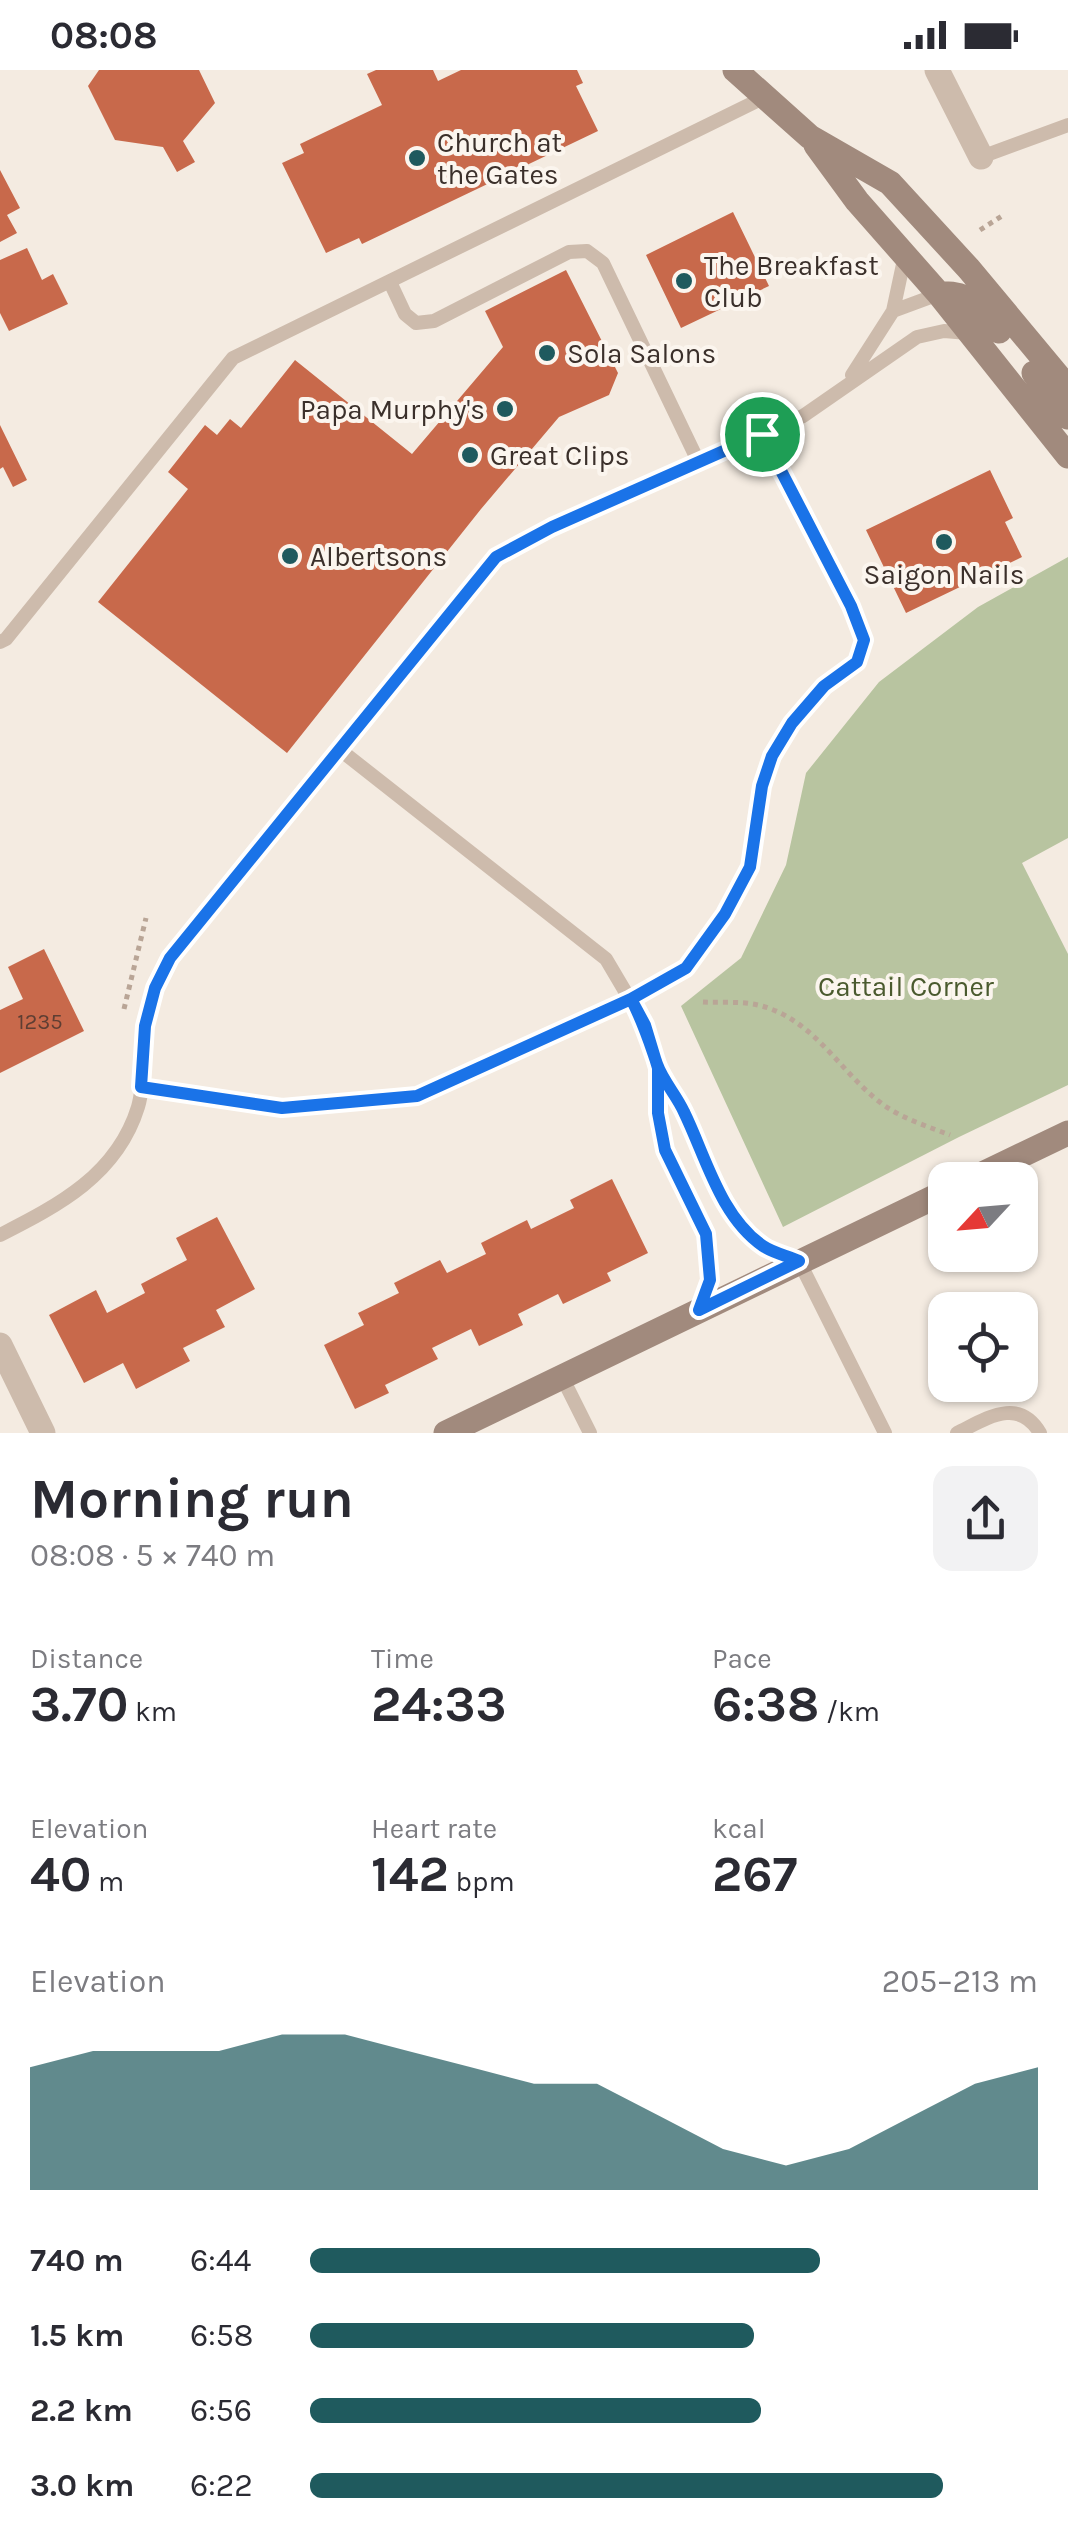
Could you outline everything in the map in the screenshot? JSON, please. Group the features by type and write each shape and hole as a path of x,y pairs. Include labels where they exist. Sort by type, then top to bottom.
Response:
{"main road":[{"path":"735,70 810,136 890,183 1068,388"},
{"path":"810,136 857,201 940,294 1068,456"},
{"path":"940,294 959,292 977,306 1068,417"},
{"path":"1008,1162 1068,1133"},
{"path":"446,1433 928,1200"}],"street":[{"path":"937,70 980,157"},
{"path":"0,1344 44,1433"}],"lane":[{"path":"0,642 233,358 765,97"},
{"path":"980,157 1068,125"},
{"path":"390,282 406,314 416,323 434,321 569,252 587,251 602,263 698,461"},
{"path":"846,384 893,311 905,255"},
{"path":"893,311 940,294"},
{"path":"0,1235 65,1202 98,1175 121,1144 138,1106 145,1026 155,988 170,958 496,557 525,539 803,416 916,338 944,331 971,333"},
{"path":"141,1087 282,1108 417,1096 631,999 686,968 725,914 750,867 762,786 772,756 792,723 824,686 857,662 864,640 851,606 762,434"},
{"path":"339,749 606,959 645,1025 658,1068 683,1109 735,1219 764,1246 799,1261 884,1433"},
{"path":"658,1068 658,1113 665,1150 698,1212 710,1256 710,1280 699,1310"},
{"path":"562,1376 590,1433"},
{"path":"957,1433 1007,1410 1020,1413 1040,1433"}],"path":[{"path":"980,230 1005,214"},
{"path":"124,1010 146,918"},
{"path":"703,1002 755,1004 781,1012 815,1035 886,1107 950,1135"}],"green space":[{"name":"Cattail Corner","path":"1068,557 1068,838 1022,863 1068,954 1068,1085 783,1227 681,1006 741,958 786,865 806,773 879,682 978,607"}],"building":[{"path":"99,70 199,70 215,103 183,141 195,162 177,172 163,147 115,140 88,86"},
{"name":"Church at the Gates","path":"376,70 433,70 438,81 461,70 577,70 583,83 576,86 598,131 362,244 359,238 326,253 282,163 304,153 300,144 382,105 367,74"},
{"path":"0,170 20,208 7,215 17,233 0,242"},
{"path":"733,212 769,286 681,328 646,255"},
{"path":"27,248 42,280 53,274 68,304 9,331 0,313 0,260"},
{"name":"Albertsons","path":"566,270 618,373 609,395 559,417 287,753 98,602 188,489 168,472 205,425 217,435 230,419 241,428 295,360 412,454 503,347 485,311"},
{"path":"0,425 27,480 13,487 3,467 0,469"},
{"path":"990,470 1013,518 1005,522 1022,557 906,613 866,530"},
{"path":"44,949 84,1031 0,1073 0,1010 23,999 8,967"},
{"path":"612,1179 648,1253 607,1273 611,1281 563,1304 558,1294 518,1314 523,1325 479,1346 471,1329 432,1348 438,1359 385,1385 389,1393 355,1409 324,1345 364,1325 358,1313 399,1293 394,1283 440,1260 447,1273 486,1254 481,1243 527,1220 531,1229 574,1208 570,1200"},
{"path":"217,1217 255,1289 216,1310 225,1327 183,1348 190,1361 136,1389 123,1363 84,1383 49,1315 96,1290 107,1313 145,1293 141,1284 187,1260 176,1238"}],"place":[{"name":"Church at the Gates","path":"417,158"},
{"name":"The Breakfast Club","path":"684,281"},
{"name":"Sola Salons","path":"547,353"},
{"name":"Papa Murphy's","path":"505,409"},
{"name":"Great Clips","path":"470,455"},
{"name":"Saigon Nails","path":"944,542"},
{"name":"Albertsons","path":"290,556"}],"route":[{"path":"762,434 525,539 484,569 170,958 155,988 145,1026 141,1087 282,1108 417,1096 631,999 645,1025 658,1068 658,1113 665,1150 706,1234 710,1280 699,1310 799,1261 764,1246 735,1219 683,1109 658,1068 650,1041 645,1025 631,999 686,968 725,914 750,867 762,786 772,756 792,723 824,686 857,662 864,640 851,606 762,434"}]}
